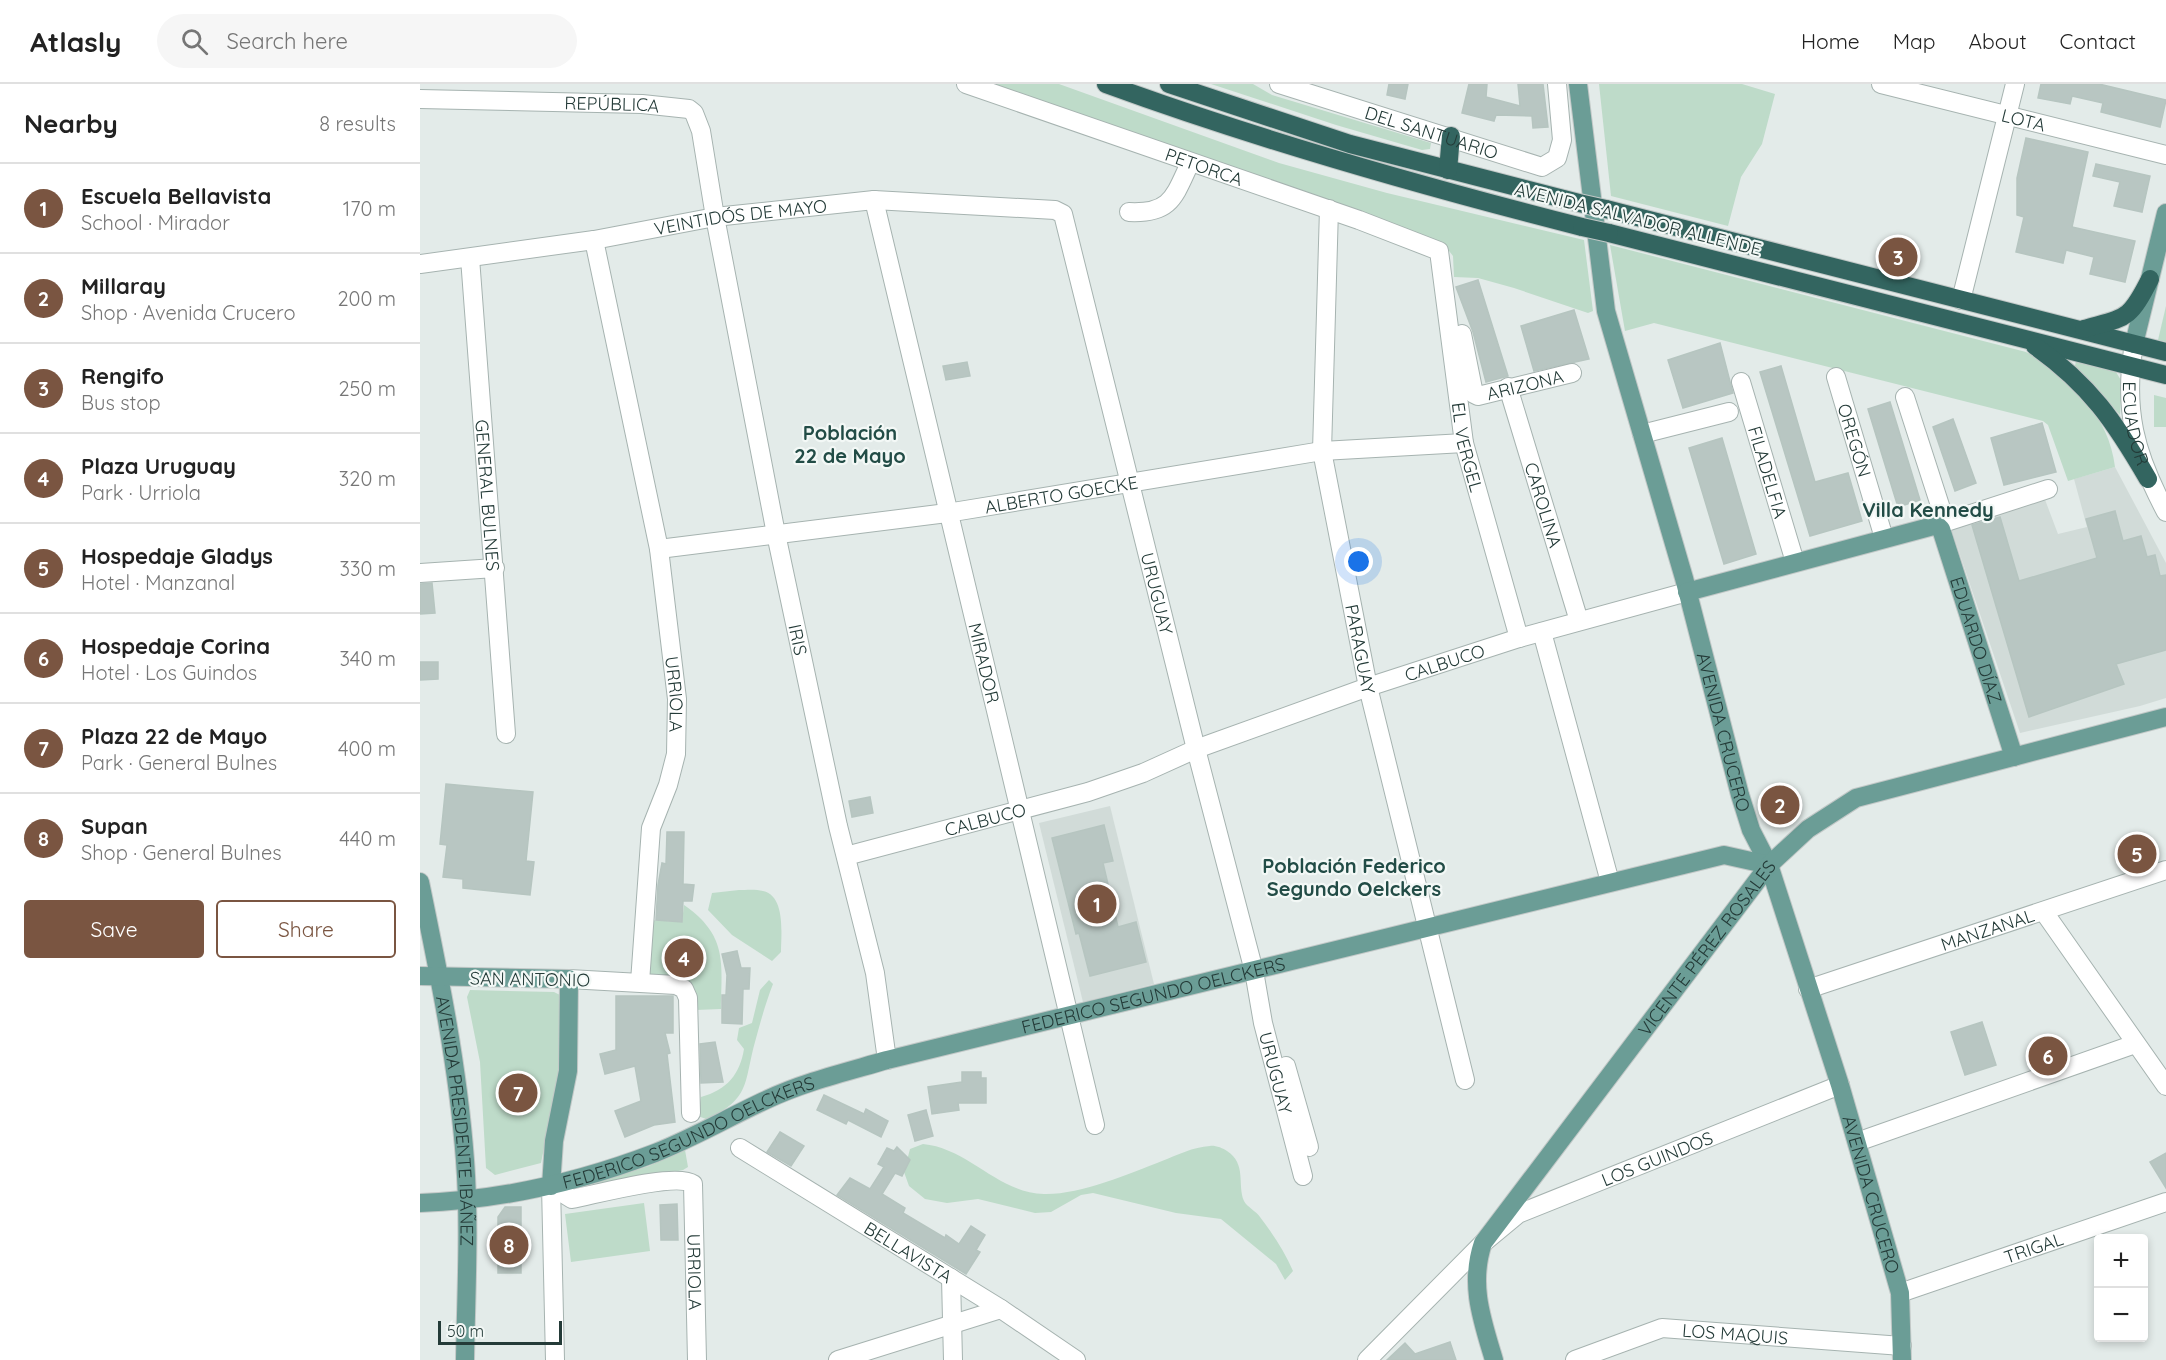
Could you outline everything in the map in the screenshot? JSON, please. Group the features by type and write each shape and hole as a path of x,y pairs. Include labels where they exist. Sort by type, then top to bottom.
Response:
{"highway":[{"name":"AVENIDA SALVADOR ALLENDE","path":"1106,84 1318,155 1414,184 2166,375"},
{"name":"AVENIDA SALVADOR ALLENDE","path":"1169,84 1350,144 2166,352"},
{"path":"1448,170 1451,136"},
{"path":"2079,330 2119,321 2135,307 2150,279"},
{"path":"2026,340 2066,369 2094,396 2148,479"}],"main road":[{"name":"AVENIDA CRUCERO","path":"1578,84 1606,311 1687,592 1740,795 1751,830 1769,865 1840,1085 1900,1293 1902,1353"},
{"path":"2134,344 2166,213"},
{"name":"CALBUCO","path":"1687,592 1941,523"},
{"name":"EDUARDO DÍAZ","path":"1941,523 2014,758"},
{"name":"VICENTE PÉREZ ROSALES","path":"1483,1243 1769,865 1808,829 1856,798 2166,717"},
{"name":"FEDERICO SEGUNDO OELCKERS","path":"420,1203 467,1200 551,1186 673,1146 790,1090 887,1060 1724,855 1769,865"},
{"name":"AVENIDA PRESIDENTE IBÁÑEZ","path":"420,882 456,1067 467,1200 465,1360"},
{"name":"SAN ANTONIO","path":"420,976 569,980"},
{"path":"551,1186 554,1141 568,1071 569,980"},
{"path":"1483,1243 1477,1260 1475,1282 1494,1360"}],"street":[{"name":"PETORCA","path":"966,84 1329,209 1416,241 1440,253"},
{"name":"DEL SANTUARIO","path":"1279,84 1451,136 1542,167 1557,158 1562,133 1557,84"},
{"name":"LOTA","path":"1881,84 2166,155"},
{"path":"1960,300 2015,84"},
{"name":"REPÚBLICA","path":"420,99 467,92 642,104 692,111 701,131 715,217"},
{"path":"1129,212 1147,213 1172,201 1190,163"},
{"name":"VEINTIDÓS DE MAYO","path":"420,264 594,240 715,217 874,200 1055,210 1063,214"},
{"name":"MIRADOR","path":"874,200 1018,811 1095,1125"},
{"name":"PARAGUAY","path":"1329,209 1322,451 1368,687 1465,1080"},
{"name":"URUGUAY","path":"1063,214 1196,749 1254,970 1263,1023 1303,1176"},
{"name":"IRIS","path":"715,217 776,534 846,856 875,973 887,1060"},
{"name":"URRIOLA","path":"594,240 658,549 677,699 677,743 670,777 651,828 640,982"},
{"name":"EL VERGEL","path":"1440,253 1464,444 1519,638"},
{"name":"GENERAL BULNES","path":"470,258 506,734"},
{"name":"ARIZONA","path":"1462,334 1474,394 1478,396 1572,373"},
{"name":"ECUADOR","path":"2134,344 2130,365 2131,422 2148,479 2166,512"},
{"name":"OREGÓN","path":"1836,377 1884,538"},
{"name":"FILADELFIA","path":"1741,382 1795,562"},
{"name":"CAROLINA","path":"1508,387 1579,621"},
{"name":"EDUARDO DÍAZ","path":"1905,397 1941,523"},
{"path":"1642,434 1729,412"},
{"name":"ALBERTO GOECKE","path":"658,549 947,513 1322,451 1464,444"},
{"name":"CALBUCO","path":"1941,523 2048,489"},
{"path":"420,573 495,568"},
{"name":"CALBUCO","path":"846,856 1099,788 1196,749 1368,687 1519,638 1687,592"},
{"path":"1542,632 1610,882"},
{"name":"MANZANAL","path":"1808,989 2166,870"},
{"path":"2044,912 2166,1086"},
{"name":"URUGUAY","path":"1254,970 1269,1010 1309,1147"},
{"name":"SAN ANTONIO","path":"569,980 640,982"},
{"path":"640,982 676,985 684,989 688,998 691,1113"},
{"path":"1857,1142 2135,1044"},
{"name":"LOS GUINDOS","path":"1483,1243 1503,1224 1532,1207 1840,1085"},
{"name":"BELLAVISTA","path":"740,1148 1001,1309 1076,1360"},
{"name":"FEDERICO SEGUNDO OELCKERS","path":"551,1186 572,1199 660,1182 684,1180 693,1184"},
{"name":"URRIOLA","path":"693,1184 697,1360"},
{"path":"551,1186 555,1360"},
{"name":"TRIGAL","path":"1900,1293 2166,1202"},
{"name":"VICENTE PÉREZ ROSALES","path":"1367,1360 1483,1243"},
{"path":"951,1278 954,1360"},
{"path":"840,1360 1001,1309"},
{"name":"LOS MAQUIS","path":"1575,1360 1610,1354 1662,1328 1902,1353"}],"shaded area":[{"path":"2115,467 2166,563 2166,698 2020,733 1950,525 2044,497 2058,534 2087,527 2074,479"},
{"path":"1110,806 1154,984 1083,1002 1039,823"}],"green space":[{"path":"982,84 1059,84 1279,163 1387,193 1584,240 1593,311 1588,313 1478,278 1454,277 1453,256 1446,247"},
{"path":"1211,84 1253,84 1272,95 1431,143 1430,149 1422,150 1336,125"},
{"path":"1599,84 1742,84 1775,94 1762,144 1741,177 1728,226 1611,196"},
{"path":"1610,245 2026,352 2057,373 2096,414 2105,431 2115,467 2068,481 2048,425 2043,421 1654,323 1625,331"},
{"path":"2166,306 2166,342 2158,340"},
{"path":"2076,361 2116,372 2122,382 2120,415 2075,366"},
{"path":"2154,395 2166,398 2166,427 2154,427"},
{"path":"739,890 763,891 776,900 781,917 781,952 772,961 732,935 708,910 712,893"},
{"path":"684,905 698,916 715,938 721,963 721,1009 696,1010 695,996 649,976 650,920 682,922"},
{"path":"769,980 773,984 743,1088 738,1097 721,1112 706,1119 698,1116 701,1097 725,1085 731,1080 739,1066 744,1049 737,1040 739,1028 752,1023 760,990"},
{"path":"470,990 554,992 562,996 559,1073 541,1163 495,1175 486,1168 480,1062 467,997"},
{"path":"923,1144 954,1153 1012,1186 1027,1192 1044,1194 1088,1187 1191,1150 1218,1147 1227,1151 1237,1162 1244,1201 1270,1230 1293,1271 1285,1280 1276,1264 1221,1219 1176,1213 1093,1193 1081,1195 1051,1212 1035,1213 978,1199 947,1203 925,1199 909,1186 904,1172 910,1149"},
{"path":"685,1150 688,1167 683,1170 571,1193 570,1189 649,1166"},
{"path":"644,1203 650,1251 571,1262 565,1214"}],"building":[{"path":"1389,84 1408,84 1405,99 1387,95"},
{"path":"1469,84 1487,84 1486,97 1520,106 1518,84 1543,84 1548,127 1533,128 1532,116 1496,115 1494,121 1462,113"},
{"path":"2041,84 2099,84 2166,100 2160,127 2101,112 2103,103 2072,96 2070,104 2038,98"},
{"path":"2026,138 2088,152 2072,227 2135,241 2125,282 2090,274 2094,257 2066,250 2063,263 2016,252 2024,217 2017,215 2017,178"},
{"path":"2096,164 2150,176 2142,212 2114,206 2120,182 2093,176"},
{"path":"1478,280 1508,376 1486,382 1473,332 1456,287"},
{"path":"1574,310 1589,359 1534,371 1521,326"},
{"path":"1720,343 1733,393 1683,408 1668,360"},
{"path":"967,362 970,376 946,380 943,366"},
{"path":"1781,366 1815,482 1848,473 1862,521 1810,536 1760,372"},
{"path":"1890,402 1920,500 1898,507 1868,409"},
{"path":"1953,419 1976,483 1955,491 1933,427"},
{"path":"2042,423 2056,472 2004,485 1991,438"},
{"path":"1722,438 1756,554 1724,564 1689,448"},
{"path":"2115,511 2123,541 2141,536 2147,557 2155,555 2160,576 2166,575 2166,650 2116,664 2124,684 2029,717 1972,525 2000,517 2019,581 2097,558 2086,519"},
{"path":"432,583 435,613 420,614 420,584"},
{"path":"420,662 438,662 438,679 420,680"},
{"path":"446,784 533,792 526,861 534,862 530,895 463,888 463,879 443,877 447,845 440,844"},
{"path":"870,797 873,813 852,817 849,801"},
{"path":"1104,825 1113,861 1103,863 1118,927 1136,922 1146,962 1090,976 1079,933 1076,934 1052,838"},
{"path":"667,832 684,832 683,884 694,885 692,901 683,901 682,922 656,920 658,885 662,863 666,864"},
{"path":"737,951 741,968 750,968 749,989 743,989 742,1024 722,1023 722,995 726,995 727,975 722,954"},
{"path":"616,996 673,996 673,1033 665,1033 670,1053 667,1054 675,1122 654,1125 625,1137 615,1111 641,1101 635,1066 605,1074 600,1054 616,1050"},
{"path":"1982,1022 1996,1065 1965,1075 1951,1032"},
{"path":"715,1042 723,1082 701,1083 700,1044"},
{"path":"962,1072 981,1072 981,1078 986,1078 986,1103 958,1103 959,1110 932,1114 928,1087 962,1082"},
{"path":"824,1095 864,1114 866,1109 888,1121 881,1137 848,1120 846,1124 817,1110"},
{"path":"926,1110 933,1136 915,1141 908,1115"},
{"path":"780,1132 804,1146 791,1166 767,1152"},
{"path":"897,1147 910,1160 902,1176 895,1173 882,1194 905,1208 903,1213 959,1244 971,1226 985,1235 976,1250 980,1252 966,1274 837,1195 850,1178 870,1189 884,1167 878,1164 887,1148 894,1151"},
{"path":"2166,1153 2166,1188 2150,1162"},
{"path":"677,1204 678,1240 661,1240 660,1205"},
{"path":"505,1207 521,1207 521,1273 498,1273 498,1217"},
{"path":"1450,1342 1456,1360 1387,1360 1405,1343 1415,1354"}],"place":[{"name":"Rengifo","path":"1898,257"},
{"name":"Millaray","path":"1780,805"},
{"name":"Hospedaje Gladys","path":"2137,854"},
{"name":"Escuela Bellavista","path":"1097,904"},
{"name":"Plaza Uruguay","path":"684,958"},
{"name":"Hospedaje Corina","path":"2048,1056"},
{"name":"Plaza 22 de Mayo","path":"518,1093"},
{"name":"Supan","path":"509,1245"}],"district":[{"name":"Población 22 de Mayo","path":"850,444"},
{"name":"Villa Kennedy","path":"1928,509"},
{"name":"Población Federico Segundo Oelckers","path":"1354,876"}]}
